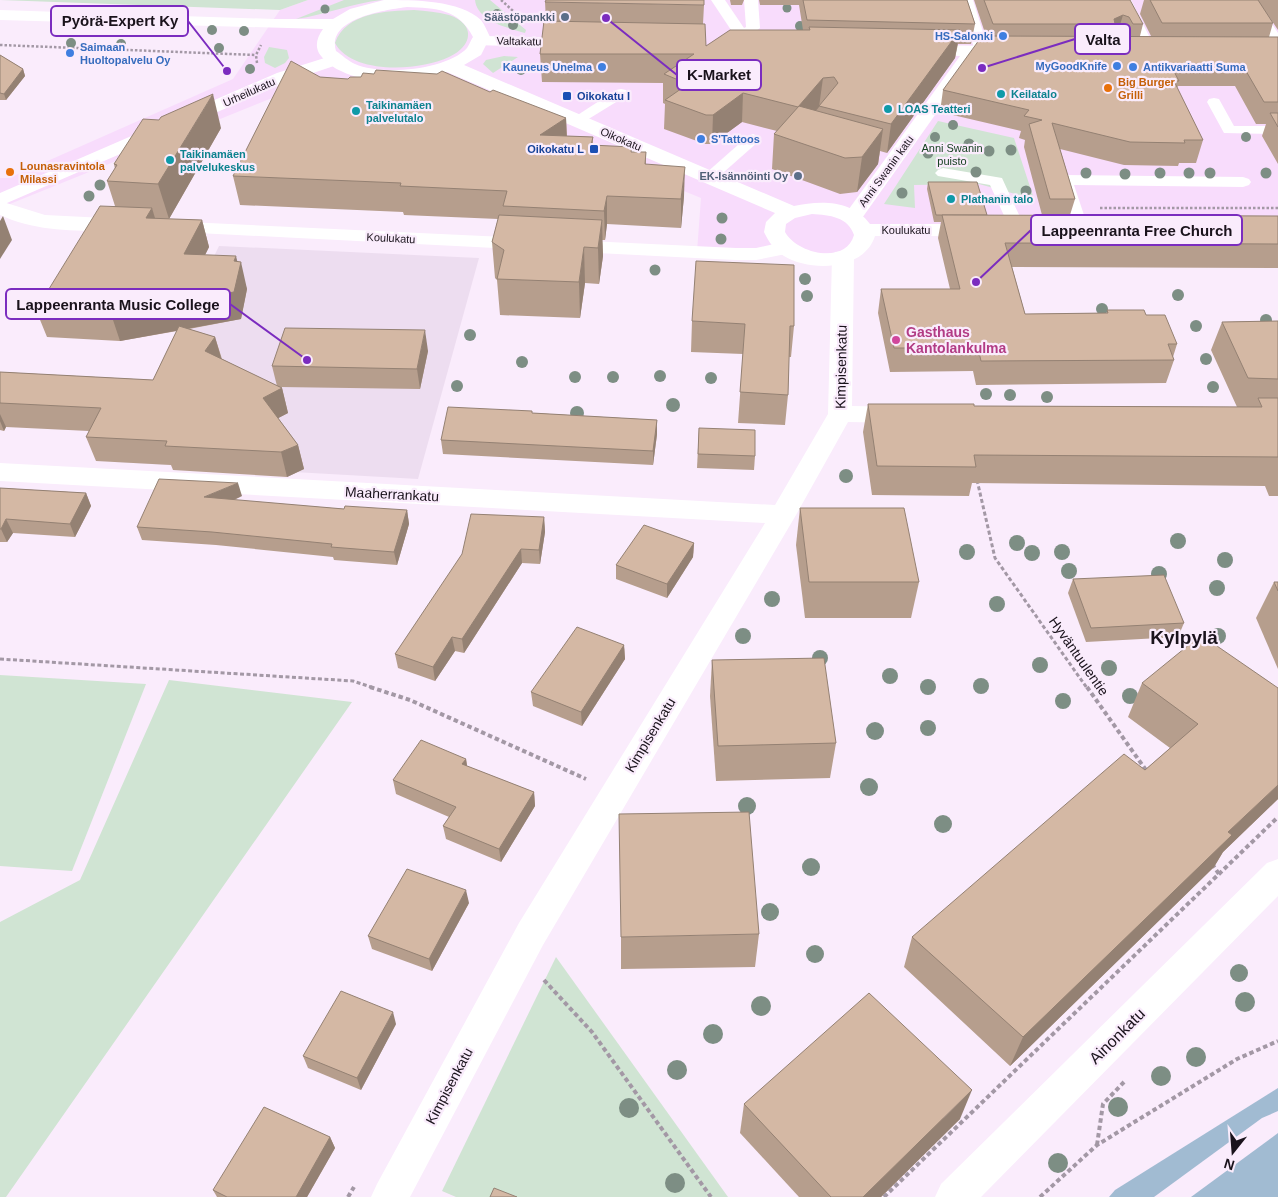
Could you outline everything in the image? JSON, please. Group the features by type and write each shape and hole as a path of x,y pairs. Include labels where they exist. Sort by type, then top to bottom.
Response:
{"street":[{"path":"1248,0 1273,51"},
{"path":"427,1 463,6 477,24 480,32 480,41 471,54 450,66 416,75 383,76 354,70 322,49 327,34 336,24 356,12 371,7 427,1"},
{"path":"0,15 274,24 336,24"},
{"path":"0,30 273,41"},
{"name":"Valtakatu","path":"480,41 598,43"},
{"path":"726,46 744,41 765,47"},
{"name":"Urheilukatu","path":"0,200 283,77 322,49"},
{"path":"903,49 1029,51"},
{"name":"Anni Swanin katu","path":"858,224 884,158 977,51"},
{"path":"1131,52 1169,52"},
{"name":"Oikokatu","path":"450,66 791,212"},
{"name":"Koulukatu","path":"0,207 35,221 736,254 756,254 784,248"},
{"path":"812,208 824,208 845,213 858,224 864,240 860,247 842,257 821,259 795,254 776,241 773,233 774,226 779,219 791,212 812,208"},
{"name":"Koulukatu","path":"858,224 1027,230"},
{"name":"Kimpisenkatu","path":"390,1197 531,934 783,515 840,414 842,257"},
{"path":"840,414 928,415"},
{"name":"Maaherrankatu","path":"0,472 783,515"},
{"name":"Ainonkatu","path":"954,1197 1278,873"}],"lane":[{"path":"718,0 744,41 752,28 751,0"},
{"path":"966,0 977,51"},
{"path":"1124,0 1150,52"},
{"path":"577,120 621,93"},
{"path":"1214,102 1229,130 1278,130"},
{"path":"710,177 753,139"},
{"path":"943,173 996,182 1027,230"},
{"path":"1082,230 1065,180 1243,182"}],"path":[{"path":"0,45 256,55"},
{"name":"Hyväntuulentie","path":"975,470 995,558 1151,778"},
{"path":"0,659 353,681 410,700 586,780"},
{"path":"884,1197 1278,817"},
{"path":"1208,858 1219,874"},
{"path":"539,974 592,1032 711,1197"},
{"path":"1040,1197 1097,1145 1237,1059 1278,1041"},
{"path":"1097,1145 1103,1104 1130,1076"}],"shaded area":[{"path":"308,0 1278,0 1278,230 864,230 852,253 697,252 701,198 449,95 297,88 0,208 0,178 9,178 233,79 280,10"},
{"path":"219,246 479,258 418,479 115,462"}],"green space":[{"path":"0,0 308,0 280,10"},
{"path":"344,0 382,0 296,19"},
{"path":"475,0 490,0 526,30 525,33 502,26 487,18 477,7"},
{"path":"414,10 445,14 458,19 467,29 467,41 463,47 449,57 436,62 405,67 388,67 356,61 344,53 335,43 340,33 358,19 368,15 392,11"},
{"path":"269,47 287,50 289,58 285,63 275,68 265,63 264,57"},
{"path":"504,56 518,57 493,73 483,64 486,60"},
{"name":"Anni Swanin puisto","path":"938,121 1014,138 1034,199 979,184 914,185 915,208 884,204"},
{"path":"0,675 146,684 72,871 0,866"},
{"path":"169,680 352,702 6,1197 0,1197 0,922 80,880"},
{"path":"556,957 728,1197 456,1197 442,1191"}],"water":[{"path":"1278,1088 1278,1197 1109,1197 1115,1190"}],"pier":[{"path":"1278,1111 1278,1133 1191,1197 1154,1197 1262,1118"}],"building":[{"path":"546,0 704,0 704,5 545,2"},
{"path":"803,0 967,0 975,24 807,20"},
{"path":"984,0 1130,0 1143,24 1133,24 1129,17 1123,15 1114,19 1115,24 993,24"},
{"path":"1150,0 1258,0 1273,23 1162,23"},
{"path":"544,21 705,24 706,46 730,30 810,30 809,27 960,30 891,124 819,106 838,83 834,77 823,78 798,107 743,93 713,115 706,115 665,100 688,84 664,74 694,54 540,54"},
{"path":"982,36 1278,37 1278,102 1264,102 1242,64 1170,64 1179,81 1174,81 1203,140 1184,140 1185,143 1130,142 1052,123 1075,199 1050,199 1029,124 1042,120 1024,116 1029,110 943,90"},
{"path":"0,55 23,69 4,94 0,93"},
{"path":"291,61 320,77 348,79 350,77 361,77 363,73 374,74 376,70 437,74 442,71 490,92 493,90 566,118 540,135 593,137 591,145 632,147 631,152 646,152 645,164 685,167 681,199 607,196 604,211 503,206 507,191 400,186 401,183 233,176"},
{"path":"213,94 158,184 107,181 117,165 114,164 143,119 159,120 161,117"},
{"path":"799,106 883,129 862,157 845,158 774,134"},
{"path":"1270,113 1278,113 1278,127"},
{"path":"928,182 977,182 987,215 936,215"},
{"path":"100,206 152,208 146,218 202,220 184,254 236,256 234,261 241,262 234,292 111,314 36,310"},
{"path":"499,215 602,220 598,248 584,247 579,282 497,279 504,250 492,242"},
{"path":"942,215 1278,216 1278,244 1005,243 1025,314 1108,313 1107,310 1144,310 1146,315 1165,315 1177,344 1168,344 1174,360 981,361 978,348 894,348 881,289 960,289"},
{"path":"696,261 794,265 794,326 790,326 788,395 740,392 745,324 692,321"},
{"path":"1278,321 1278,379 1248,378 1222,322"},
{"path":"179,326 215,337 205,351 282,388 263,398 298,445 281,452 165,446 167,441 86,437 101,408 0,403 0,372 153,380"},
{"path":"285,328 425,330 417,369 272,366"},
{"path":"1258,398 1278,398 1278,457 974,455 976,467 877,466 868,404 1262,407"},
{"path":"448,407 657,420 653,451 441,440"},
{"path":"699,428 755,430 755,456 698,454"},
{"path":"159,479 238,483 204,497 344,509 345,506 407,510 394,552 331,547 332,544 212,532 137,527"},
{"path":"0,488 86,493 70,524 6,519 0,529"},
{"path":"800,508 904,508 919,582 809,582"},
{"path":"471,514 544,517 539,550 521,549 462,639 452,637 433,667 395,654 462,554"},
{"path":"644,525 694,543 667,584 616,565"},
{"path":"1164,575 1184,623 1091,628 1073,579"},
{"path":"1274,582 1278,582 1278,591"},
{"path":"577,627 624,645 581,712 531,692"},
{"path":"1201,635 1278,688 1278,785 1228,832 1232,835 1023,1037 912,937 1124,754 1145,770 1198,724 1142,683"},
{"path":"824,658 836,743 718,746 712,660"},
{"path":"421,740 466,759 462,764 534,792 499,849 443,826 456,807 393,780"},
{"path":"749,812 759,934 621,937 619,814"},
{"path":"407,869 466,890 429,959 368,936"},
{"path":"341,991 393,1012 357,1078 303,1056"},
{"path":"869,993 972,1090 863,1197 831,1197 744,1104"},
{"path":"264,1107 330,1137 296,1197 227,1197 213,1190"},
{"path":"494,1188 517,1197 490,1197"}],"place":[{"name":"Säästöpankki","path":"565,17"},
{"name":"K-Market","path":"606,18"},
{"name":"HS-Salonki","path":"1003,36"},
{"name":"Saimaan Huoltopalvelu Oy","path":"70,53"},
{"name":"MyGoodKnife","path":"1117,66"},
{"name":"Kauneus Unelma","path":"602,67"},
{"name":"Antikvariaatti Suma","path":"1133,67"},
{"name":"Valta","path":"982,68"},
{"name":"Pyörä-Expert Ky","path":"227,71"},
{"name":"Big Burger Grilli","path":"1108,88"},
{"name":"Keilatalo","path":"1001,94"},
{"name":"Oikokatu I","path":"567,96"},
{"name":"LOAS Teatteri","path":"888,109"},
{"name":"Taikinamäen palvelutalo","path":"356,111"},
{"name":"S'Tattoos","path":"701,139"},
{"name":"Oikokatu L","path":"594,149"},
{"name":"Taikinamäen palvelukeskus","path":"170,160"},
{"name":"Lounasravintola Milassi","path":"10,172"},
{"name":"EK-Isännöinti Oy","path":"798,176"},
{"name":"Plathanin talo","path":"951,199"},
{"name":"Lappeenranta Free Church","path":"976,282"},
{"name":"Gasthaus Kantolankulma","path":"896,340"},
{"name":"Lappeenranta Music College","path":"307,360"}],"district":[{"name":"Kylpylä","path":"1184,637"}]}
